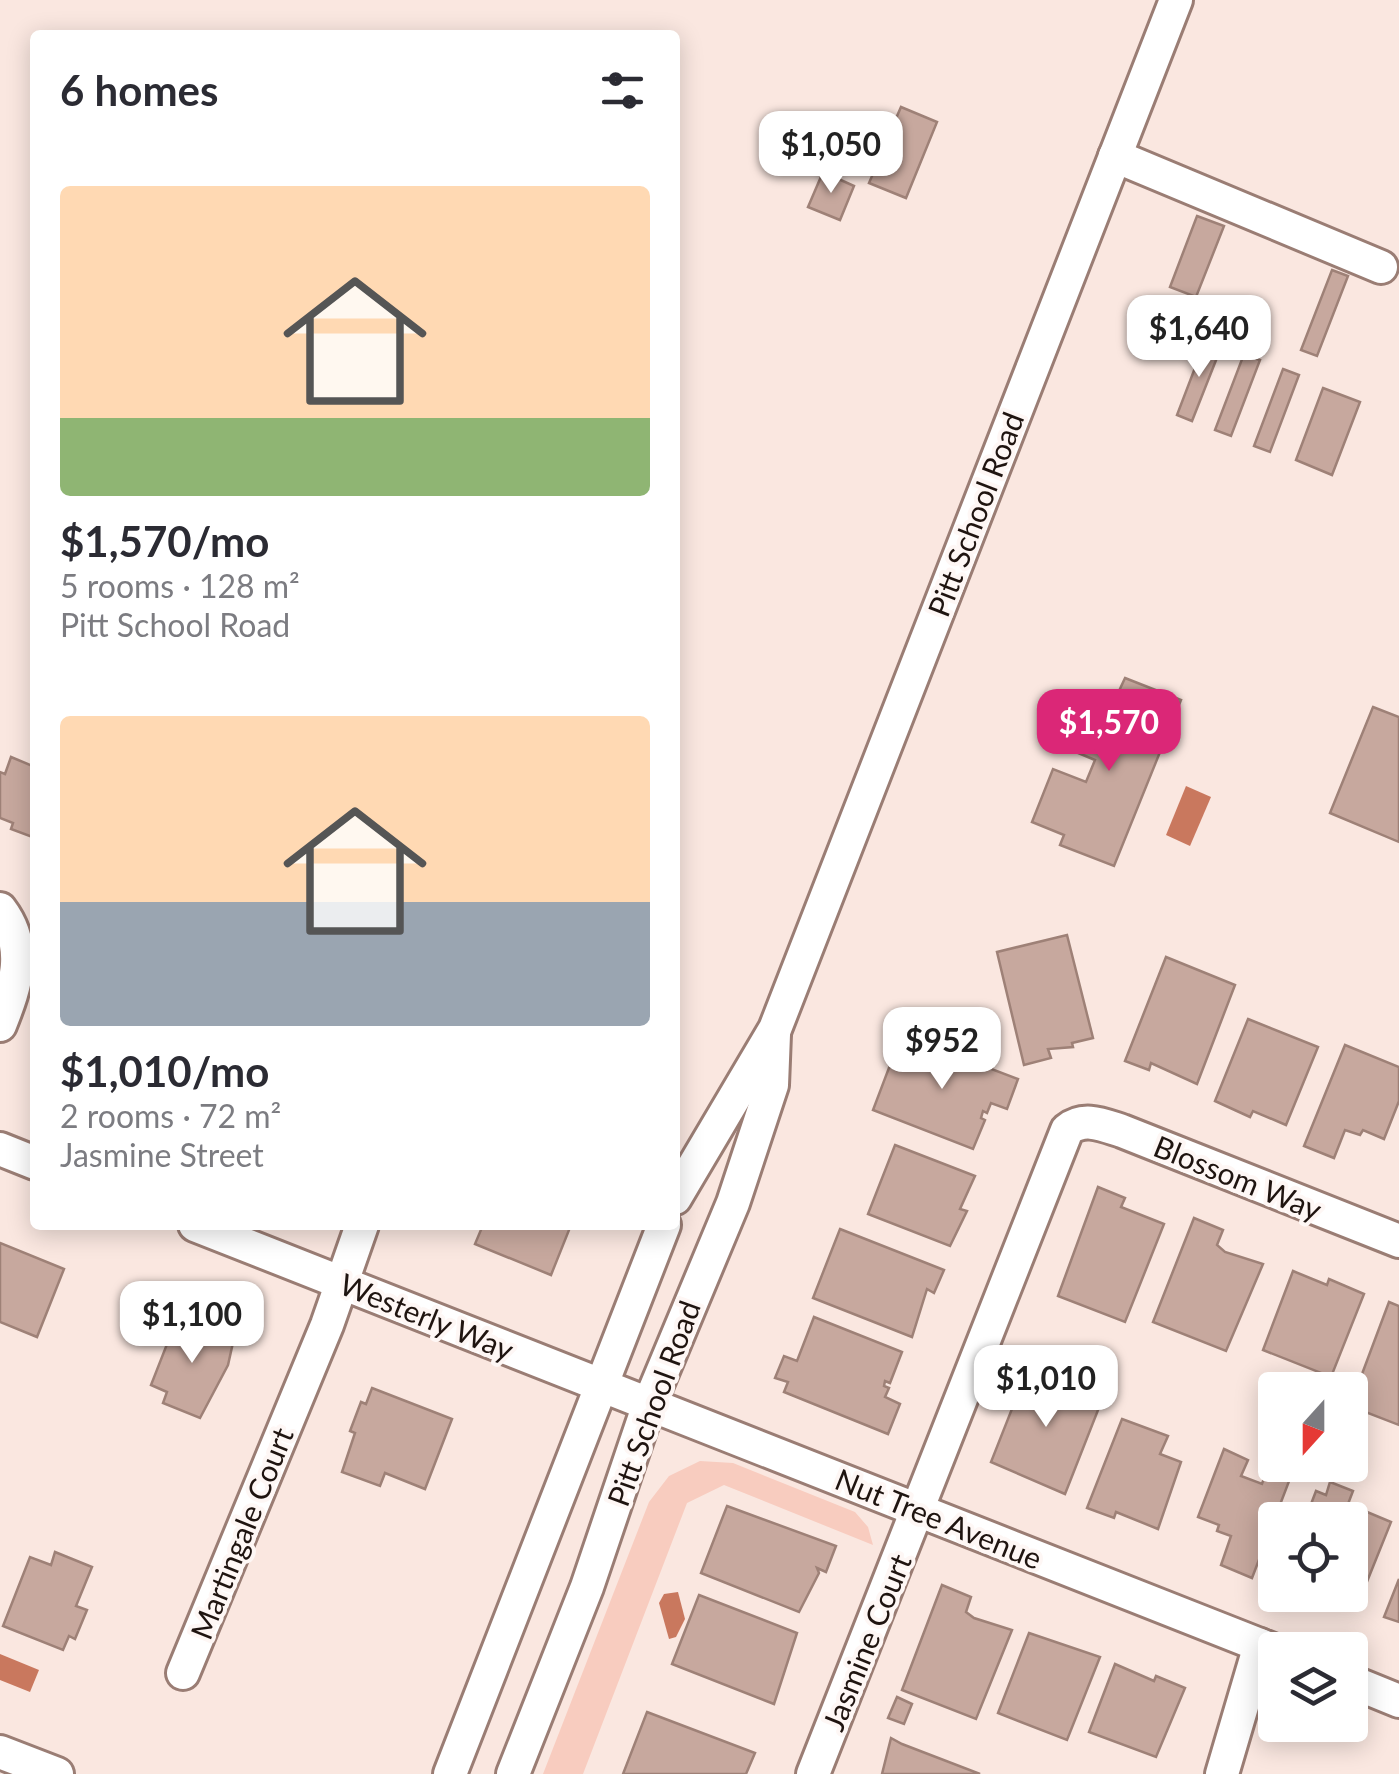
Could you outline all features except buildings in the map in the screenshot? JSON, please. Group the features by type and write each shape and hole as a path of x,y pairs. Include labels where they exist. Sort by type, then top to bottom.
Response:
{"street":[{"name":"Pitt School Road","path":"680,1189 774,1029 1176,0"},
{"path":"1115,156 1381,267"},
{"path":"0,1025 18,979 6,917"},
{"name":"Pitt School Road","path":"513,1774 587,1586 649,1404 732,1203 772,1085 774,1029"},
{"name":"Blossom Way","path":"1076,1123 1122,1131 1399,1241"},
{"name":"Jasmine Court","path":"813,1774 1051,1163 1066,1130 1076,1123"},
{"path":"0,1150 30,1161"},
{"name":"Westerly Way","path":"208,1230 603,1386"},
{"name":"Martingale Court","path":"183,1672 360,1230"},
{"name":"Pitt School Road","path":"450,1774 662,1230"},
{"name":"Nut Tree Avenue","path":"603,1386 1258,1644"},
{"path":"1222,1774 1258,1673"},
{"path":"1368,1688 1399,1700"},
{"path":"0,1752 57,1774"}],"shaded area":[{"path":"1186,786 1211,797 1190,846 1166,835"},
{"path":"700,1461 733,1463 855,1512 868,1527 873,1545 724,1485 687,1503 583,1774 543,1774 649,1502 669,1476"},
{"path":"678,1592 685,1619 676,1637 669,1639 659,1603 664,1594"},
{"path":"0,1654 39,1670 30,1692 0,1680"}]}
